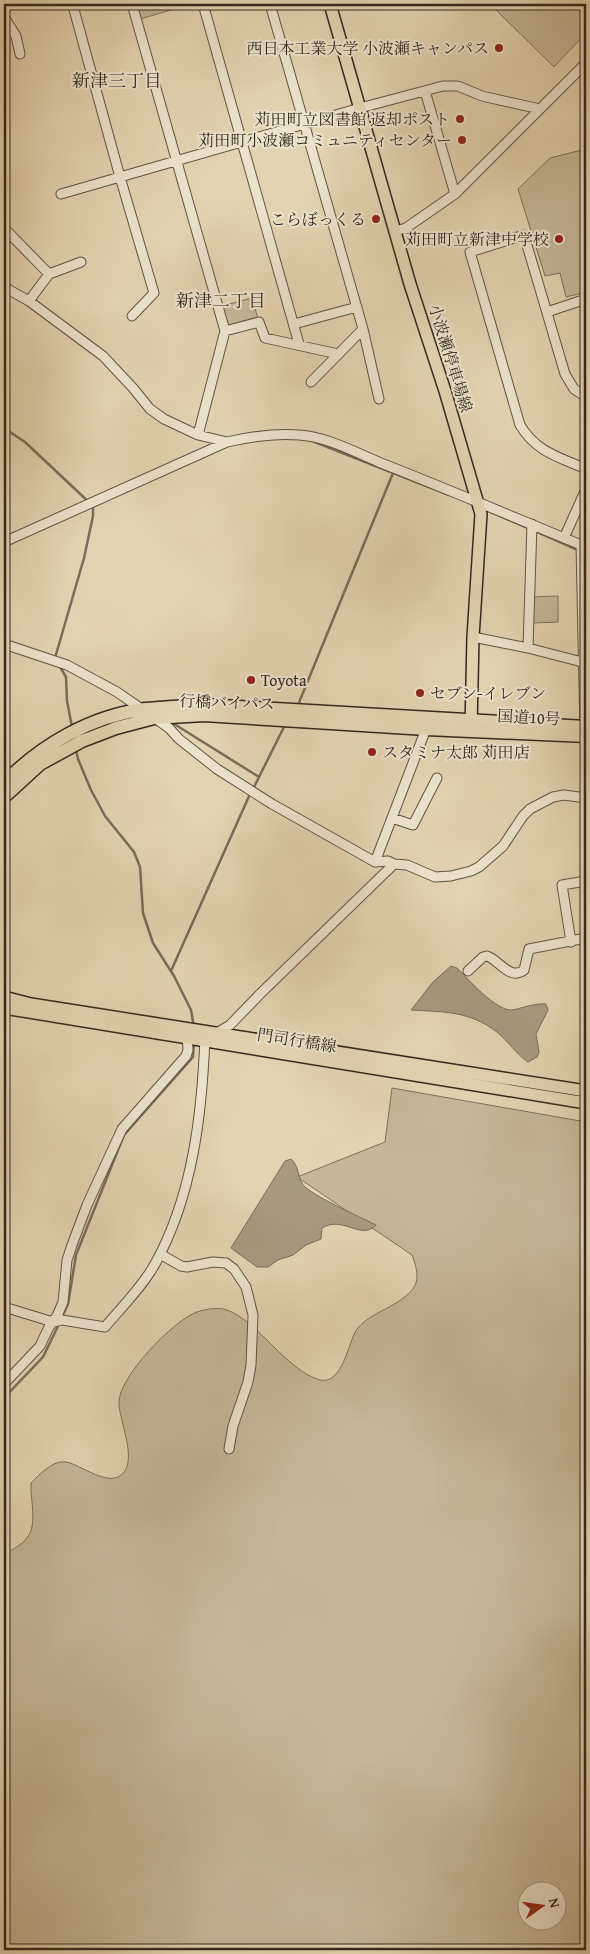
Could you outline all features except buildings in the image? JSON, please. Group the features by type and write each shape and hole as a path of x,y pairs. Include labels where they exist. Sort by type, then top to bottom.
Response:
{"highway":[{"name":"行橋バイパス","path":"4,783 32,757 75,731 102,720 143,710 206,705 471,725"},
{"name":"行橋バイパス","path":"4,797 40,764 82,741 116,728 154,718 204,715 426,729 471,725"},
{"name":"国道10号","path":"471,725 585,731"}],"main road":[{"name":"小波瀬停車場線","path":"330,4 395,231 478,501 481,525 471,725"},
{"name":"門司行橋線","path":"4,998 205,1037 586,1103"},
{"name":"門司行橋線","path":"4,1008 187,1033"},
{"name":"門司行橋線","path":"205,1037 218,1033 586,1091"}],"street":[{"path":"132,4 225,331 198,435"},
{"path":"203,4 299,344"},
{"path":"270,4 357,307 379,399"},
{"path":"73,6 154,292 132,316"},
{"path":"4,17 16,36 20,54"},
{"path":"395,231 406,228 455,194 586,63"},
{"path":"61,194 443,86 458,86 482,96 540,109"},
{"path":"425,91 455,194"},
{"path":"4,228 49,274"},
{"path":"586,397 574,390 565,374 524,235 470,252 520,425 528,438 542,450 586,469"},
{"path":"29,300 49,274 81,262"},
{"path":"4,287 29,300 103,356 150,409 164,419 198,435 227,442"},
{"path":"547,312 586,300"},
{"path":"294,324 357,307"},
{"path":"225,331 259,322 265,338 338,354"},
{"path":"311,382 363,329"},
{"path":"4,542 227,442 243,438 299,434 316,438 478,501 583,546 585,731"},
{"path":"564,538 586,489"},
{"path":"528,648 532,524"},
{"path":"474,637 528,648 585,663"},
{"path":"4,644 67,665 117,692 169,728 203,759 240,784 375,862 407,865 435,877 451,876 471,871 503,846 523,816 530,809 553,797 564,794 586,798"},
{"path":"375,862 426,729"},
{"path":"392,818 413,825 437,778"},
{"path":"218,1033 230,1025 394,864"},
{"path":"571,942 562,885 586,880"},
{"path":"468,971 483,957 487,956 511,972 518,973 524,970 530,949 586,938"},
{"path":"4,1384 40,1346 53,1322 63,1302 67,1260 72,1245 113,1145 122,1129 186,1056 188,1050 187,1033"},
{"path":"4,1307 53,1322 62,1320 105,1327 154,1266 173,1226 190,1170 204,1079 205,1037"},
{"path":"160,1254 181,1266 213,1262 226,1263 234,1269 246,1287 253,1315 251,1365 248,1382 233,1426 230,1449"}],"shaded area":[{"path":"132,4 191,4 137,20"},
{"path":"501,4 586,4 586,33 554,67 495,9"},
{"name":"苅田町立新津中学校","path":"586,149 586,292 566,297 560,273 545,276 518,189 550,158"},
{"path":"252,298 259,322 225,331 218,307"},
{"path":"558,596 558,622 532,623 532,597"},
{"path":"451,966 457,968 490,1000 505,1009 512,1010 546,1004 548,1010 536,1034 539,1052 537,1057 528,1062 497,1032 477,1020 456,1014 411,1010 433,982"},
{"path":"392,1088 586,1122 586,1950 4,1950 4,1555 22,1543 30,1532 33,1519 31,1483 47,1468 61,1462 72,1464 104,1477 112,1478 119,1476 125,1471 128,1464 128,1447 119,1404 121,1393 127,1380 149,1351 187,1317 204,1310 227,1310 250,1324 296,1367 320,1380 328,1380 334,1376 344,1361 357,1329 369,1318 406,1296 415,1285 417,1273 412,1255 297,1177 385,1142"},
{"path":"291,1159 296,1165 302,1184 305,1187 329,1202 376,1225 370,1229 358,1230 337,1224 330,1225 322,1228 321,1239 306,1245 293,1255 278,1260 268,1267 257,1267 231,1248 285,1161"}],"waterway":[{"path":"4,428 25,442 93,506 93,516 84,558 55,658"},
{"path":"312,441 449,495"},
{"path":"298,705 393,473"},
{"path":"491,512 530,529"},
{"path":"535,531 578,550"},
{"path":"59,665 66,677 67,701 72,727"},
{"path":"171,722 259,777"},
{"path":"253,789 285,725"},
{"path":"76,750 91,790 105,816 134,852 140,867 143,913 153,943 174,976 191,1010 194,1027"},
{"path":"171,971 250,794"},
{"path":"62,1317 68,1304 76,1255 124,1135 193,1057 194,1042"},
{"path":"4,1398 43,1357 59,1324"}],"place":[{"name":"西日本工業大学 小波瀬キャンパス","path":"499,48"},
{"name":"苅田町立図書館 返却ポスト","path":"460,119"},
{"name":"苅田町小波瀬コミュニティセンター","path":"462,140"},
{"name":"こらぼっくる","path":"376,219"},
{"name":"苅田町立新津中学校","path":"559,239"},
{"name":"Toyota","path":"251,680"},
{"name":"セブン-イレブン","path":"420,693"},
{"name":"スタミナ太郎 苅田店","path":"372,752"}],"district":[{"name":"新津三丁目","path":"117,80"},
{"name":"新津二丁目","path":"221,300"}]}
